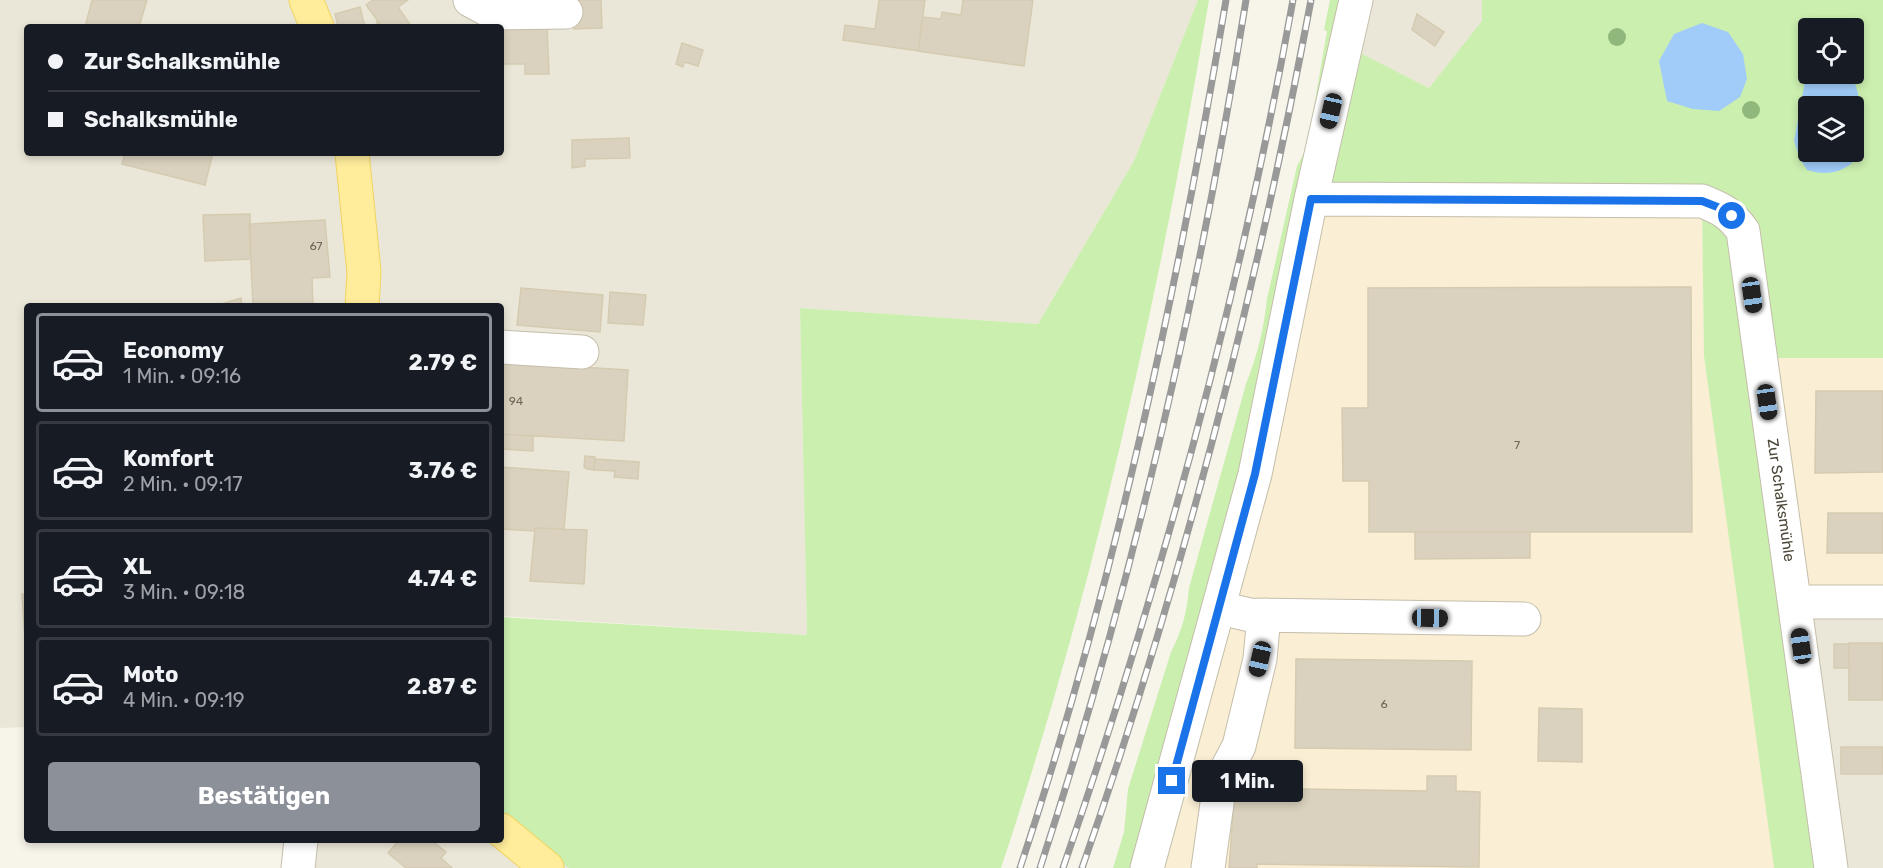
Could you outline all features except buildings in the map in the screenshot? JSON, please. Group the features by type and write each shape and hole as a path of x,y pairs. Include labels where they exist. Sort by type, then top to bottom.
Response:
{"main road":[{"path":"306,0 316,24"},
{"path":"352,156 364,272 362,303"},
{"path":"504,832 547,868"}],"street":[{"path":"470,0 494,13 566,12"},
{"path":"1148,868 1255,474 1311,199 1356,0"},
{"name":"Zur Schalksmühle","path":"1311,199 1702,201 1732,216 1743,231 1832,868"},
{"path":"504,347 582,352"},
{"path":"1795,602 1883,602"},
{"path":"1220,608 1250,615 1524,619"},
{"path":"1208,868 1220,782 1239,746 1260,659 1264,615"},
{"path":"298,868 301,843"}],"shaded area":[{"path":"0,0 1198,0 1134,161 1038,324 800,308 807,635 504,616 504,303 24,303 24,727 0,728"},
{"path":"1367,0 1482,0 1483,21 1429,88 1355,51"},
{"path":"1322,196 1702,205 1704,356 1775,868 1165,868 1269,487"},
{"path":"1759,358 1883,358 1883,596 1790,596"},
{"path":"1790,596 1883,596 1883,868 1825,868"},
{"path":"504,815 524,837 569,868 311,868 315,843 504,843"}],"green space":[{"path":"1198,0 1209,0 1169,220 1122,438 1066,655 1001,868 569,868 524,837 504,815 504,617 807,635 800,308 1038,324 1134,161"},
{"path":"1330,0 1367,0 1356,51 1429,88 1482,21 1482,0 1883,0 1883,358 1759,358 1825,868 1774,868 1704,356 1702,205 1322,197 1269,487 1165,868 1113,868 1124,832 1128,789 1183,621 1189,588 1246,384 1260,342 1267,299 1297,166 1307,147 1327,31 1324,30"}],"water":[{"path":"1702,23 1728,32 1743,54 1747,79 1740,97 1719,111 1693,109 1667,101 1659,61 1674,34"},
{"path":"1805,84 1855,84 1858,96 1802,96"},
{"path":"1798,119 1798,153 1794,141"},
{"path":"1802,162 1853,162 1834,172 1821,173 1807,170"}],"railway":[{"path":"1020,868 1085,655 1140,438 1186,220 1226,0"},
{"path":"1040,868 1105,654 1160,438 1207,220 1246,0"},
{"path":"1063,868 1133,654 1195,438 1248,220 1293,0"},
{"path":"1082,868 1152,655 1213,438 1266,220 1311,0"}],"route":[{"path":"1172,781 1255,474 1311,199 1702,201 1732,216"}]}
